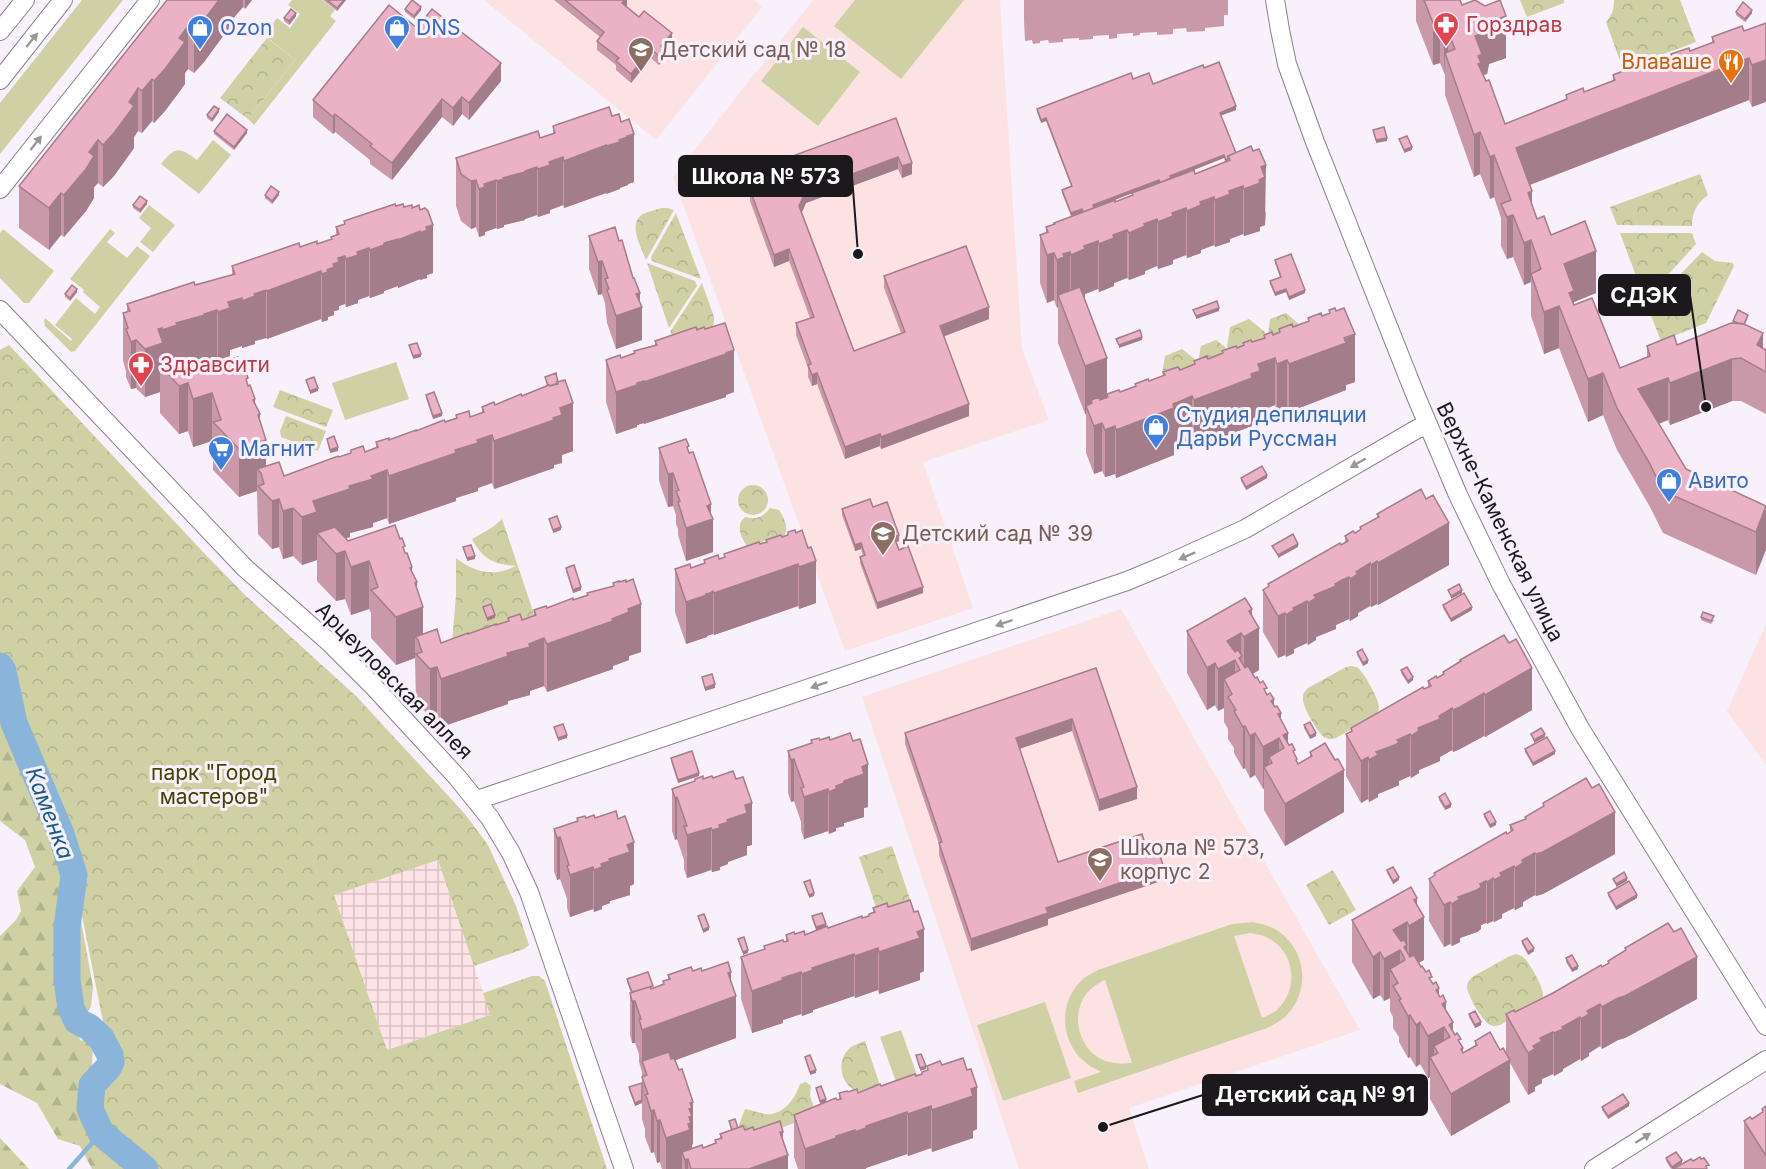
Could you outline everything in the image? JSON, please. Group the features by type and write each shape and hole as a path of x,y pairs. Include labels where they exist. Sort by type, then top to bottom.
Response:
{"street":[{"path":"0,31 25,0"},
{"path":"0,80 63,0"},
{"path":"0,189 150,0"},
{"name":"Верхне-Каменская улица","path":"1275,0 1287,64 1298,95 1330,180 1458,495 1542,661 1604,768 1766,1026"},
{"name":"Арцеуловская аллея","path":"0,310 245,568 329,642 374,687 477,800 511,853 529,891 624,1169"},
{"path":"477,800 1136,577 1245,529 1417,429 1428,425"},
{"path":"1594,1169 1766,1060"}],"shaded area":[{"name":"Детский сад № 18","path":"484,0 754,0 762,7 656,140"},
{"path":"813,0 1000,0 1022,349 1049,420 923,462 973,608 845,651 673,177"},
{"name":"Школа № 573, корпус 2","path":"1121,609 1360,1030 1129,1108 1149,1169 1019,1169 862,697"},
{"path":"1766,624 1766,765 1727,711"},
{"path":"438,860 491,1015 387,1050 334,895"}],"green space":[{"path":"82,0 123,0 0,154 0,103"},
{"path":"292,0 322,0 335,10 330,16 336,21 254,125 248,119 295,60 264,35 277,18 290,28 300,14 288,5"},
{"path":"855,0 964,0 901,79 834,26"},
{"path":"1520,0 1564,0 1564,3 1527,17"},
{"path":"1614,0 1680,0 1696,42 1623,69 1606,22 1614,7"},
{"path":"803,27 860,72 818,126 761,81"},
{"path":"267,38 295,60 248,119 220,98"},
{"path":"213,140 231,155 199,194 161,164 170,154 178,150 197,160"},
{"path":"1700,174 1708,195 1696,208 1692,226 1617,225 1610,207"},
{"path":"149,205 175,225 153,252 140,242 151,228 139,218"},
{"path":"662,208 674,210 646,260 637,236 636,223 643,214"},
{"path":"676,213 701,279 652,261 651,257"},
{"path":"3,229 54,271 29,303 24,303 0,278 0,233"},
{"path":"110,229 115,233 107,242 127,258 137,246 150,256 75,351 71,352 45,326 44,321 45,318 71,341 72,339 55,325 76,298 95,314 100,307 70,279"},
{"path":"1620,233 1692,233 1696,244 1645,300"},
{"path":"1702,252 1715,261 1733,263 1734,266 1706,323 1661,341 1648,308"},
{"path":"647,263 695,281 697,286 669,328"},
{"path":"702,283 714,317 712,328 674,337 670,332"},
{"path":"1286,313 1299,324 1296,340 1268,336 1270,319"},
{"path":"1249,319 1265,332 1262,353 1243,360 1227,347 1230,327"},
{"path":"1216,340 1229,350 1226,367 1198,362 1201,346"},
{"name":"парк \"Город мастеров\"","path":"9,345 245,595 357,697 465,814 488,845 516,906 529,945 524,949 474,966 438,860 334,895 387,1050 490,1015 483,993 532,976 539,976 545,981 607,1169 145,1169 101,1133 90,1109 92,1085 111,1062 74,875 61,834 14,723 0,666 0,350"},
{"path":"1182,349 1197,361 1177,385 1162,374 1165,356"},
{"path":"396,362 409,399 345,420 332,383"},
{"path":"280,390 333,410 326,427 273,407"},
{"path":"286,416 326,431 318,451 281,437 280,431"},
{"path":"753,485 764,489 768,500 764,511 753,515 742,511 738,500 742,489"},
{"path":"770,508 779,510 786,525 786,533 781,539 767,539 757,548 747,546 740,531 742,520 745,517 759,517"},
{"path":"502,519 537,623 452,644 456,558 470,567 485,572 500,572 516,566 490,560 480,552 472,539"},
{"path":"0,614 85,873 80,915 93,987 91,1006 76,1032 81,1041 88,1038 93,1046 92,1066 234,1169 92,1169 80,1146 58,1139 37,1103 0,1084 0,936 16,920 21,911 17,891 35,867 25,840 0,821"},
{"path":"1351,666 1358,668 1368,682 1379,708 1374,716 1336,738 1328,739 1319,732 1311,720 1303,701 1303,694 1308,688"},
{"path":"892,846 912,905 879,916 859,857"},
{"path":"1333,870 1356,910 1329,925 1306,885"},
{"path":"1253,922 1270,927 1285,937 1293,947 1299,958 1302,982 1300,994 1286,1016 1267,1028 1078,1093 1074,1081 1101,1072 1077,1054 1067,1033 1065,1022 1069,999 1082,980 1098,970 1232,924","holes":["1250,933 1266,937 1277,944 1289,961 1291,971 1289,991 1285,1000 1276,1010 1262,1018 1234,936","1105,980 1132,1063 1116,1063 1099,1058 1091,1051 1080,1034 1078,1025 1080,1005 1092,988"]},
{"path":"1516,954 1525,959 1533,971 1541,987 1542,998 1538,1003 1500,1025 1491,1026 1483,1019 1469,995 1468,983 1472,977"},
{"path":"1045,1002 1071,1078 1003,1101 977,1025"},
{"path":"901,1030 917,1075 896,1082 880,1037"},
{"path":"865,1041 881,1088 862,1092 855,1090 845,1081 841,1068 844,1055 848,1050"},
{"path":"806,1082 811,1086 810,1096 817,1115 745,1141 739,1125 745,1109 765,1114 777,1112 791,1101 800,1084"},
{"path":"0,1138 29,1169 0,1169"}],"building":[{"path":"167,0 219,0 194,31 188,26 179,38 185,42 165,69 142,91 138,88 129,102 134,106 114,133 103,145 98,140 89,152 94,156 86,169 64,195 61,193 49,208 19,186"},
{"path":"327,0 344,0 337,8"},
{"path":"412,0 421,7 414,16 405,9"},
{"path":"565,0 625,0 622,3 639,17 644,11 672,33 661,46 664,49 659,56 651,49 631,74 616,61 619,58 597,41 604,32"},
{"path":"1424,0 1460,0 1462,5 1475,0 1485,6 1500,0 1506,16 1489,22 1487,32 1475,36 1482,54 1478,56 1481,63 1478,64 1486,81 1489,80 1505,124 1567,99 1566,95 1583,88 1584,92 1615,80 1613,75 1646,62 1648,68 1673,58 1671,54 1689,48 1690,51 1714,42 1712,37 1742,26 1744,31 1766,23 1766,60 1752,65 1749,58 1516,148 1532,191 1528,193 1537,219 1544,216 1551,235 1585,221 1596,251 1564,264 1574,291 1569,293 1574,305 1592,298 1620,368 1650,356 1647,346 1674,335 1677,345 1731,323 1744,324 1763,333 1757,345 1766,350 1766,372 1741,358 1732,359 1670,383 1668,378 1638,389 1686,469 1766,506 1756,532 1663,491 1617,408 1603,373 1588,379 1559,306 1544,312 1531,274 1541,269 1531,240 1524,243 1513,215 1507,217 1501,204 1511,200 1494,155 1490,157 1480,132 1474,135 1445,53 1455,49 1448,31 1444,33 1440,21 1433,23"},
{"path":"1743,2 1752,10 1745,19 1736,12"},
{"path":"389,5 417,28 432,9 501,63 469,103 462,97 453,108 442,99 392,163 335,114 333,117 313,100"},
{"path":"291,9 296,13 289,21 284,18"},
{"path":"1219,62 1236,106 1220,113 1236,153 1228,156 1226,160 1224,155 1170,176 1171,178 1160,183 1159,180 1093,205 1094,208 1083,212 1082,209 1071,213 1062,190 1072,186 1046,118 1041,120 1037,109 1131,73 1133,79 1149,73 1153,84 1203,65 1204,68"},
{"path":"214,106 219,109 212,119 207,115"},
{"path":"609,107 612,116 619,114 621,122 629,119 634,134 619,140 620,142 564,161 563,157 549,162 550,165 484,184 485,187 479,189 476,180 471,181 461,174 456,158 538,131 540,138 555,133 553,126"},
{"path":"227,114 247,130 234,147 214,131"},
{"path":"896,118 912,163 902,166 898,157 806,191 799,206 854,351 905,332 884,276 966,246 989,307 940,326 969,404 881,437 880,434 845,447 817,373 812,375 808,365 811,364 796,323 814,317 789,249 774,255 750,190 758,186 752,171"},
{"path":"1384,127 1387,138 1376,140 1373,130"},
{"path":"1407,136 1412,147 1404,150 1399,139"},
{"path":"1251,146 1253,151 1259,149 1266,165 1261,167 1265,177 1259,180 1260,183 1244,189 1243,186 1229,191 1230,194 1215,200 1214,197 1200,202 1201,205 1187,211 1186,208 1172,213 1173,216 1144,224 1145,226 1129,233 1127,230 1113,235 1114,238 1099,244 1098,241 1084,246 1085,249 1071,255 1070,252 1063,254 1064,257 1057,260 1054,253 1047,255 1040,235 1048,232 1046,227 1194,170 1195,174 1230,160 1228,156"},
{"path":"271,186 279,192 272,201 265,195"},
{"path":"140,196 147,201 140,210 133,205"},
{"path":"395,204 396,206 403,204 404,207 412,205 412,208 419,205 420,210 425,208 433,225 426,227 427,230 420,233 420,231 370,250 369,248 357,252 358,255 346,259 345,256 338,258 339,262 333,264 334,267 327,270 328,272 322,274 321,271 254,294 255,296 242,301 242,298 228,302 230,308 176,323 177,325 162,330 162,328 158,329 163,343 145,349 136,340 131,342 123,313 130,311 127,304 194,282 195,285 235,274 232,266 299,243 300,247 332,239 331,237 339,234 336,227 345,224 344,221"},
{"path":"615,227 619,241 622,240 633,278 640,293 636,294 642,307 616,316 607,290 609,289 605,279 608,278 602,261 598,262 589,236"},
{"path":"1291,254 1305,290 1289,297 1286,289 1275,293 1270,281 1281,277 1275,260"},
{"path":"72,285 77,289 70,298 65,294"},
{"path":"1080,287 1107,358 1085,366 1058,295"},
{"path":"1217,301 1219,308 1196,316 1193,310"},
{"path":"1335,308 1336,311 1344,308 1355,334 1344,338 1346,343 1289,364 1287,360 1277,364 1275,358 1258,364 1260,371 1251,374 1252,378 1194,400 1192,396 1173,404 1174,408 1116,430 1115,426 1105,430 1102,423 1094,426 1086,406 1092,403 1091,400 1099,397 1100,400 1108,397 1107,394 1119,390 1120,392 1148,379 1149,381 1165,375 1163,372 1178,367 1180,370 1195,364 1194,361 1207,356 1208,359 1251,340 1252,342 1265,338 1264,335 1272,332 1273,335 1280,332 1279,329 1309,321 1308,318 1321,313 1322,316"},
{"path":"1738,310 1748,315 1744,324 1733,321"},
{"path":"725,323 734,350 616,392 606,360 620,355 621,358 635,353 634,351 657,345 655,341 696,327 697,330 704,327 705,329"},
{"path":"1140,330 1142,337 1119,345 1116,339"},
{"path":"417,343 421,354 413,356 409,345"},
{"path":"238,357 248,378 246,379 248,386 250,385 255,399 253,400 260,414 258,415 266,440 239,449 213,422 221,420 212,393 193,399 188,383 179,386 160,365 178,359 191,373"},
{"path":"556,373 558,383 548,386 545,377"},
{"path":"314,377 318,388 310,391 306,380"},
{"path":"565,380 573,403 560,408 562,415 553,418 554,420 494,441 492,435 477,440 478,443 455,450 456,453 389,476 387,470 371,476 373,479 349,486 350,489 313,501 317,512 302,517 293,508 283,511 279,499 272,501 258,486 264,484 261,473 257,469 279,462 284,476 351,453 351,450 363,446 365,452 378,447 376,442 457,418 456,415 469,411 470,417 484,412 482,407 494,402 495,405"},
{"path":"434,392 442,413 433,416 426,395"},
{"path":"334,436 338,447 330,450 327,439"},
{"path":"686,439 689,453 693,452 711,504 707,506 713,519 686,528 678,502 680,501 676,491 679,490 673,473 668,474 659,448"},
{"path":"1262,466 1267,475 1246,487 1241,478"},
{"path":"1421,489 1426,499 1433,495 1449,523 1378,563 1377,561 1371,565 1370,563 1350,579 1349,577 1342,580 1335,584 1336,586 1314,595 1316,598 1293,608 1294,610 1286,615 1285,613 1278,616 1263,590 1269,586 1268,584 1340,543 1341,545 1348,541 1345,536 1353,531 1355,533 1361,529 1360,527 1379,517 1377,514"},
{"path":"870,499 873,507 887,502 899,535 894,537 899,550 908,546 923,587 877,603 860,557 865,555 861,543 855,545 842,509"},
{"path":"557,516 561,527 553,530 549,519"},
{"path":"395,525 405,546 403,547 417,582 415,583 423,607 396,617 371,590 378,587 369,561 351,567 345,551 336,554 317,533 335,527 348,541"},
{"path":"795,530 796,533 802,530 808,548 811,547 816,561 799,567 798,564 686,602 675,569 690,564 691,568 718,555 719,559 725,557 724,554 759,542 760,544 767,542 766,540 781,535 782,537 788,535 788,532"},
{"path":"1293,534 1298,544 1278,555 1272,546"},
{"path":"471,545 475,556 467,558 463,547"},
{"path":"574,565 581,587 573,590 566,568"},
{"path":"633,579 641,604 628,609 629,612 612,619 613,621 547,644 544,638 529,644 530,647 507,653 508,656 441,679 437,667 430,669 416,654 422,652 415,637 437,629 441,643 509,621 508,618 520,614 522,620 536,615 534,610 588,595 587,593 614,586 613,583 619,581 626,580 626,582"},
{"path":"1459,584 1462,590 1451,596 1448,590"},
{"path":"1464,593 1472,607 1451,619 1443,605"},
{"path":"1245,598 1252,609 1249,611 1259,628 1244,637 1241,633 1227,641 1235,652 1238,650 1242,656 1239,658 1245,668 1248,666 1260,683 1263,681 1267,688 1264,689 1267,695 1270,693 1274,699 1271,701 1281,713 1278,714 1288,733 1283,735 1289,745 1292,744 1298,764 1312,756 1310,752 1325,743 1344,770 1285,804 1264,767 1272,763 1269,757 1284,748 1279,738 1263,747 1255,733 1250,736 1245,726 1243,727 1228,697 1232,694 1224,679 1240,670 1235,660 1218,669 1215,663 1207,668 1187,631"},
{"path":"491,604 495,615 487,618 483,607"},
{"path":"1703,612 1714,616 1711,621 1701,617"},
{"path":"1504,635 1509,643 1516,639 1532,668 1485,695 1484,693 1453,710 1452,708 1439,716 1440,719 1418,728 1419,731 1411,736 1410,734 1397,740 1399,742 1395,745 1376,752 1378,755 1369,760 1368,757 1361,761 1346,734 1352,731 1351,728 1423,687 1424,689 1431,686 1428,681 1444,674 1443,672 1460,660"},
{"path":"1362,649 1368,660 1363,663 1357,652"},
{"path":"1407,667 1413,677 1408,681 1401,670"},
{"path":"1096,668 1137,787 1099,800 1072,719 1016,738 1058,862 1142,834 1149,856 1159,853 1164,868 1046,908 1048,913 971,939 939,843 942,842 905,733"},
{"path":"712,674 715,684 705,688 702,677"},
{"path":"1310,722 1316,733 1310,736 1304,725"},
{"path":"563,724 567,735 558,738 554,727"},
{"path":"1541,728 1545,734 1534,740 1531,734"},
{"path":"850,733 853,741 860,739 868,764 862,767 864,774 844,781 829,792 828,789 804,797 801,788 804,787 794,759 791,760 788,751 812,743 811,740 829,737 830,740"},
{"path":"1547,737 1555,751 1533,763 1525,749"},
{"path":"692,751 699,773 678,780 671,758"},
{"path":"733,771 736,779 743,777 752,803 745,805 747,813 727,820 728,822 719,825 720,828 712,830 711,828 687,835 684,826 687,826 672,789 703,776 703,779 712,776 713,778"},
{"path":"1586,778 1592,788 1599,784 1615,812 1543,852 1535,853 1522,860 1523,863 1500,873 1502,876 1494,880 1493,878 1480,884 1481,887 1477,890 1458,897 1460,899 1452,904 1450,902 1444,905 1429,879 1435,875 1434,873 1506,832 1507,834 1513,830 1510,825 1526,819 1525,817 1544,806 1543,803"},
{"path":"1445,793 1451,804 1445,807 1439,797"},
{"path":"616,811 618,819 625,816 634,842 627,845 630,852 609,859 610,861 601,864 602,867 594,870 593,867 570,875 560,837 557,838 554,829 578,821 577,818 594,815 595,818"},
{"path":"1490,811 1496,822 1490,825 1484,814"},
{"path":"1393,867 1399,877 1393,881 1387,870"},
{"path":"1624,872 1627,878 1616,884 1613,879"},
{"path":"810,880 814,893 809,895 804,882"},
{"path":"1629,881 1637,895 1616,907 1608,893"},
{"path":"1411,887 1417,898 1414,900 1424,917 1409,926 1407,922 1393,930 1401,941 1404,940 1407,945 1404,947 1410,957 1414,955 1426,972 1429,970 1432,977 1429,978 1433,984 1436,982 1439,988 1436,990 1440,997 1443,995 1446,1002 1442,1004 1453,1022 1449,1025 1455,1035 1457,1033 1461,1039 1458,1040 1463,1053 1477,1045 1475,1041 1490,1032 1500,1050 1503,1048 1510,1060 1451,1094 1430,1057 1438,1053 1434,1046 1450,1037 1444,1027 1428,1036 1420,1022 1416,1025 1410,1015 1408,1016 1393,986 1398,983 1390,969 1405,960 1403,955 1400,950 1384,959 1380,952 1373,957 1352,920"},
{"path":"910,900 914,912 918,911 924,929 917,932 920,938 879,952 878,948 855,956 854,954 812,968 813,970 802,974 801,972 782,978 783,980 752,991 741,957 765,949 764,946 783,940 788,941 786,935 794,932 795,934 804,931 805,935 827,926 828,928 862,916 862,918 869,916 875,912 873,908 887,903 888,907"},
{"path":"822,913 826,924 816,927 812,916"},
{"path":"704,914 709,927 703,930 698,916"},
{"path":"1668,923 1674,932 1681,928 1697,957 1625,996 1587,1011 1589,1014 1581,1019 1580,1017 1562,1027 1563,1029 1540,1038 1542,1041 1533,1046 1535,1049 1528,1053 1506,1014 1514,1010 1515,1012 1553,993 1601,965 1602,967 1626,950 1625,948"},
{"path":"744,937 748,950 743,952 738,939"},
{"path":"1527,938 1534,948 1528,952 1522,941"},
{"path":"1572,955 1578,966 1572,969 1566,958"},
{"path":"728,962 731,972 728,973 736,996 642,1030 639,1019 641,1019 630,993 664,984 663,981 670,979 668,975 691,967 693,971 701,968 702,971"},
{"path":"648,972 653,986 632,992 627,979"},
{"path":"1475,1011 1481,1022 1475,1025 1469,1014"},
{"path":"669,1052 679,1070 682,1069 693,1102 690,1103 692,1108 689,1109 692,1116 689,1117 691,1123 688,1124 690,1130 666,1138 660,1120 657,1121 654,1110 651,1111 645,1095 648,1094 642,1077 647,1075 642,1061"},
{"path":"921,1054 926,1066 920,1068 916,1055"},
{"path":"810,1055 816,1070 810,1072 805,1057"},
{"path":"963,1058 967,1070 971,1069 977,1087 971,1089 973,1096 932,1110 931,1106 908,1114 907,1112 805,1149 794,1115 836,1098 841,1099 839,1093 857,1089 858,1093 880,1084 881,1086 915,1074 916,1076 922,1074 928,1070 927,1066 940,1061 942,1065"},
{"path":"642,1083 642,1100 635,1103 629,1087"},
{"path":"821,1086 826,1099 820,1101 816,1088"},
{"path":"1623,1094 1629,1103 1608,1116 1602,1107"},
{"path":"1766,1106 1766,1156 1744,1121 1763,1112 1762,1109"},
{"path":"735,1119 738,1128 732,1130 729,1121"},
{"path":"780,1121 783,1132 780,1132 788,1155 749,1169 691,1169 688,1159 685,1160 682,1152 716,1143 715,1140 722,1138 720,1134 743,1126 745,1130 753,1127 754,1130"},
{"path":"1676,1152 1682,1160 1672,1167 1666,1158"},
{"path":"1700,1157 1704,1158 1709,1165 1706,1166 1707,1169 1673,1169 1691,1159 1693,1161"}],"waterway":[{"name":"Каменка","path":"0,666 14,723 61,834 74,875 67,927 67,980 71,1008 77,1021 89,1027 101,1038 111,1062 92,1085 90,1109 101,1133 145,1169"},
{"path":"69,1169 101,1133"}],"place":[{"name":"Горздрав","path":"1446,48"},
{"name":"Ozon","path":"200,51"},
{"name":"DNS","path":"397,51"},
{"name":"Детский сад № 18","path":"641,73"},
{"name":"Влаваше","path":"1731,85"},
{"name":"Школа № 573","path":"858,254"},
{"name":"Здравсити","path":"141,388"},
{"name":"СДЭК","path":"1706,407"},
{"name":"Студия депиляции Дарьи Руссман","path":"1156,450"},
{"name":"Магнит","path":"221,472"},
{"name":"Авито","path":"1669,504"},
{"name":"Детский сад № 39","path":"883,557"},
{"name":"Школа № 573, корпус 2","path":"1100,883"},
{"name":"Детский сад № 91","path":"1103,1127"}]}
